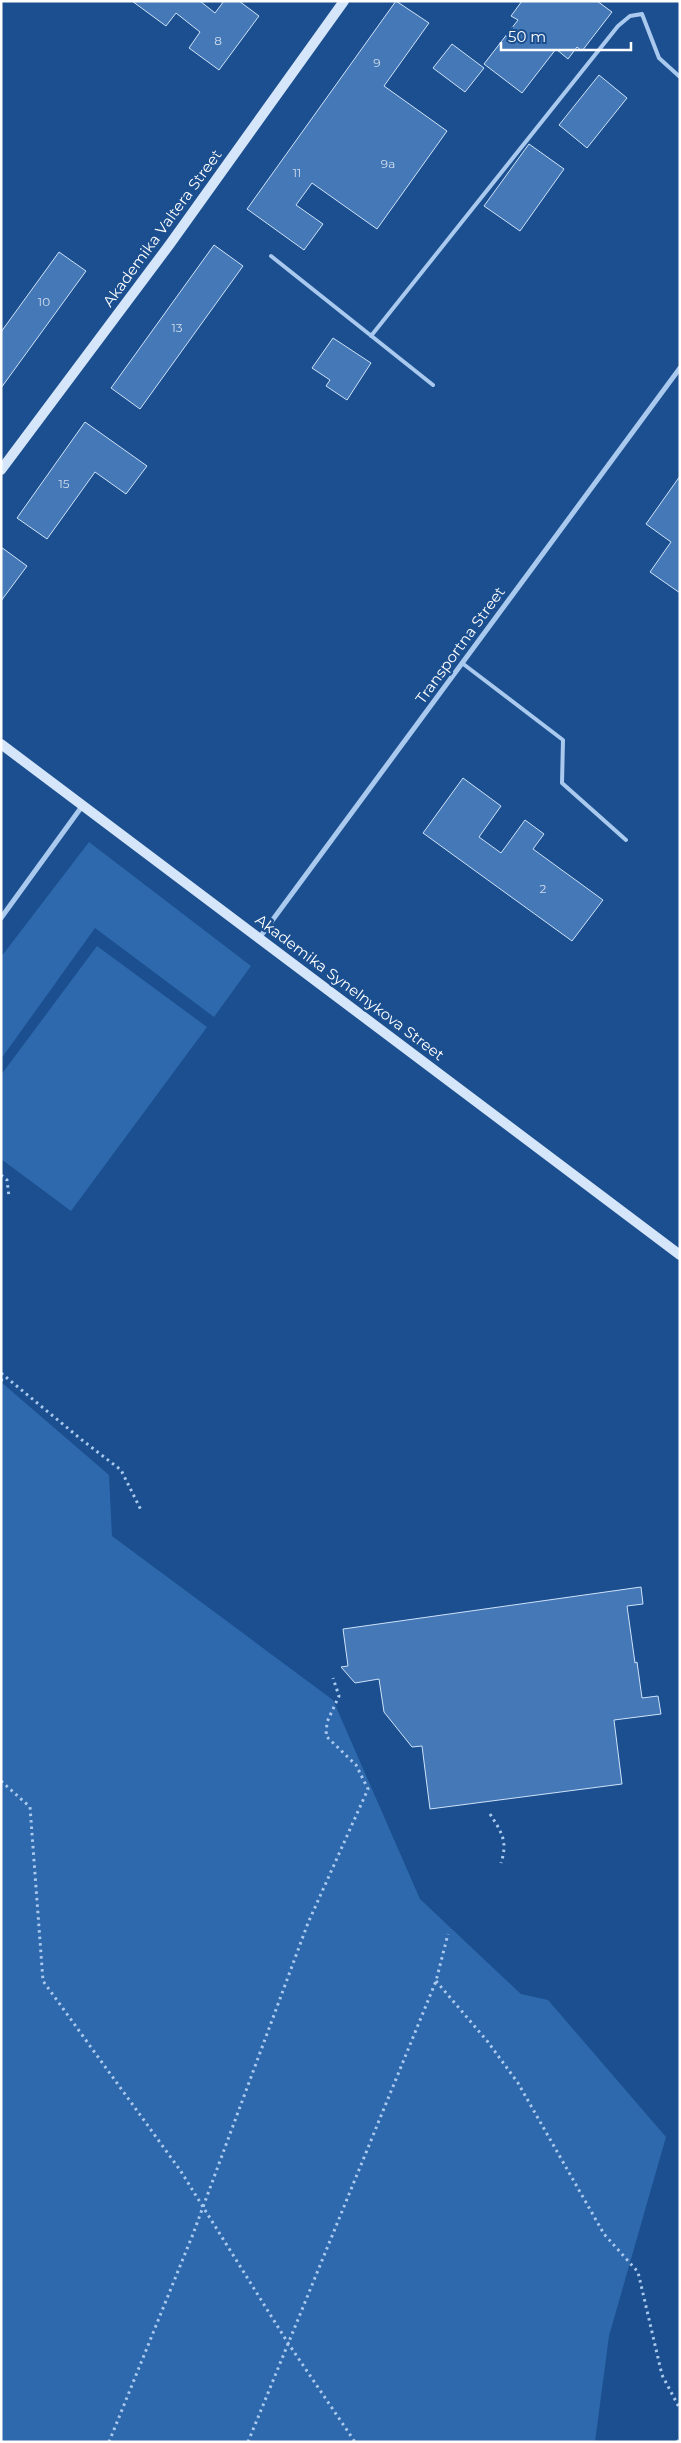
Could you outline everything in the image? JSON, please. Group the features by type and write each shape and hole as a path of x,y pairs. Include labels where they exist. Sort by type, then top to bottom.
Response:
{"street":[{"name":"Akademika Valtera Street","path":"1,470 170,244 344,1"},
{"name":"Transportna Street","path":"260,937 680,368"},
{"name":"Akademika Synelnykova Street","path":"1,744 260,937 680,1256"},
{"path":"1,918 84,805"}],"lane":[{"path":"371,336 618,26 630,16 642,14 659,58 680,76"},
{"path":"271,256 433,385"},
{"path":"462,663 563,740 562,783 626,840"}],"path":[{"path":"1,1175 7,1180 9,1197"},
{"path":"1,1381 2,1375 122,1470 141,1510"},
{"path":"109,2442 203,2207 308,1924 368,1789 356,1765 326,1736 327,1722 339,1696 334,1678"},
{"path":"1,1780 30,1807 43,1981 180,2170 288,2343 355,2442"},
{"path":"490,1814 500,1830 506,1848 502,1863"},
{"path":"248,2442 436,1981 448,1934"},
{"path":"436,1981 488,2042 518,2083 604,2234 638,2272 662,2375 680,2409"}],"shaded area":[{"path":"89,842 251,966 214,1017 95,928 1,1059 1,957"},
{"path":"97,946 207,1027 71,1211 1,1159 1,1075"},
{"path":"1,1382 109,1475 112,1536 333,1700 420,1899 521,1994 548,2000 666,2137 609,2336 595,2442 1,2442"}],"building":[{"path":"132,1 200,1 215,13 224,1 239,1 259,16 219,70 189,48 200,32 176,13 166,26"},
{"path":"396,1 429,23 384,86 447,131 377,229 312,183 296,205 323,224 304,250 247,209"},
{"path":"522,1 597,1 612,12 582,51 577,47 568,59 556,49 522,93 484,64 518,20 511,16"},
{"path":"452,44 484,68 465,92 433,68"},
{"path":"599,75 627,98 587,148 559,125"},
{"path":"529,144 564,169 520,231 484,206"},
{"path":"214,245 243,266 140,409 111,388"},
{"path":"59,252 86,271 1,388 1,332"},
{"path":"333,338 371,363 347,400 326,386 330,380 312,368"},
{"path":"85,422 147,466 126,494 95,472 47,539 17,518"},
{"path":"680,476 680,593 650,572 671,542 646,524"},
{"path":"1,547 27,566 1,601"},
{"path":"463,778 501,806 479,837 501,853 525,820 544,834 533,849 603,900 572,941 423,833"},
{"path":"641,1587 643,1604 627,1606 635,1663 637,1662 642,1698 658,1696 661,1714 614,1720 622,1784 430,1809 422,1746 412,1747 384,1712 379,1679 355,1683 341,1667 348,1666 343,1629"}]}
